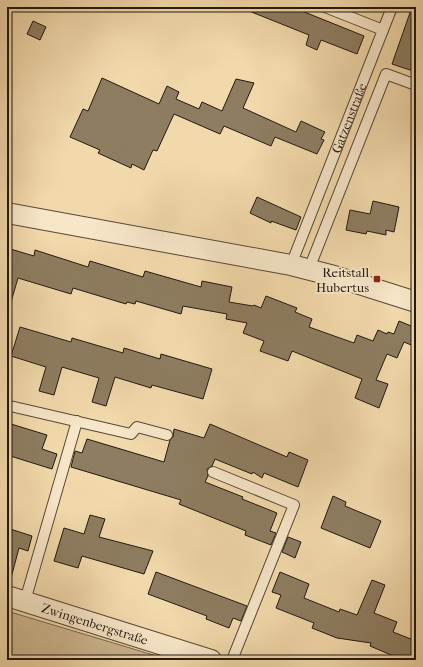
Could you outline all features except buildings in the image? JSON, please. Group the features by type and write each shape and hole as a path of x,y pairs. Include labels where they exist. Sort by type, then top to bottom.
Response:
{"street":[{"path":"7,213 310,269 416,302"},
{"name":"Zwingenbergstraße","path":"16,599 211,660"}],"lane":[{"path":"325,7 383,30"},
{"name":"Gatzenstraße","path":"290,265 392,7"},
{"path":"310,269 386,74 416,85"},
{"path":"10,406 131,434 137,427 167,435"},
{"name":"Zwingenbergstraße","path":"16,599 77,421"},
{"path":"213,472 294,506 232,660"}],"shaded area":[{"path":"7,611 170,660 7,660"}],"place":[{"name":"Reitstall Hubertus","path":"377,279"}]}
